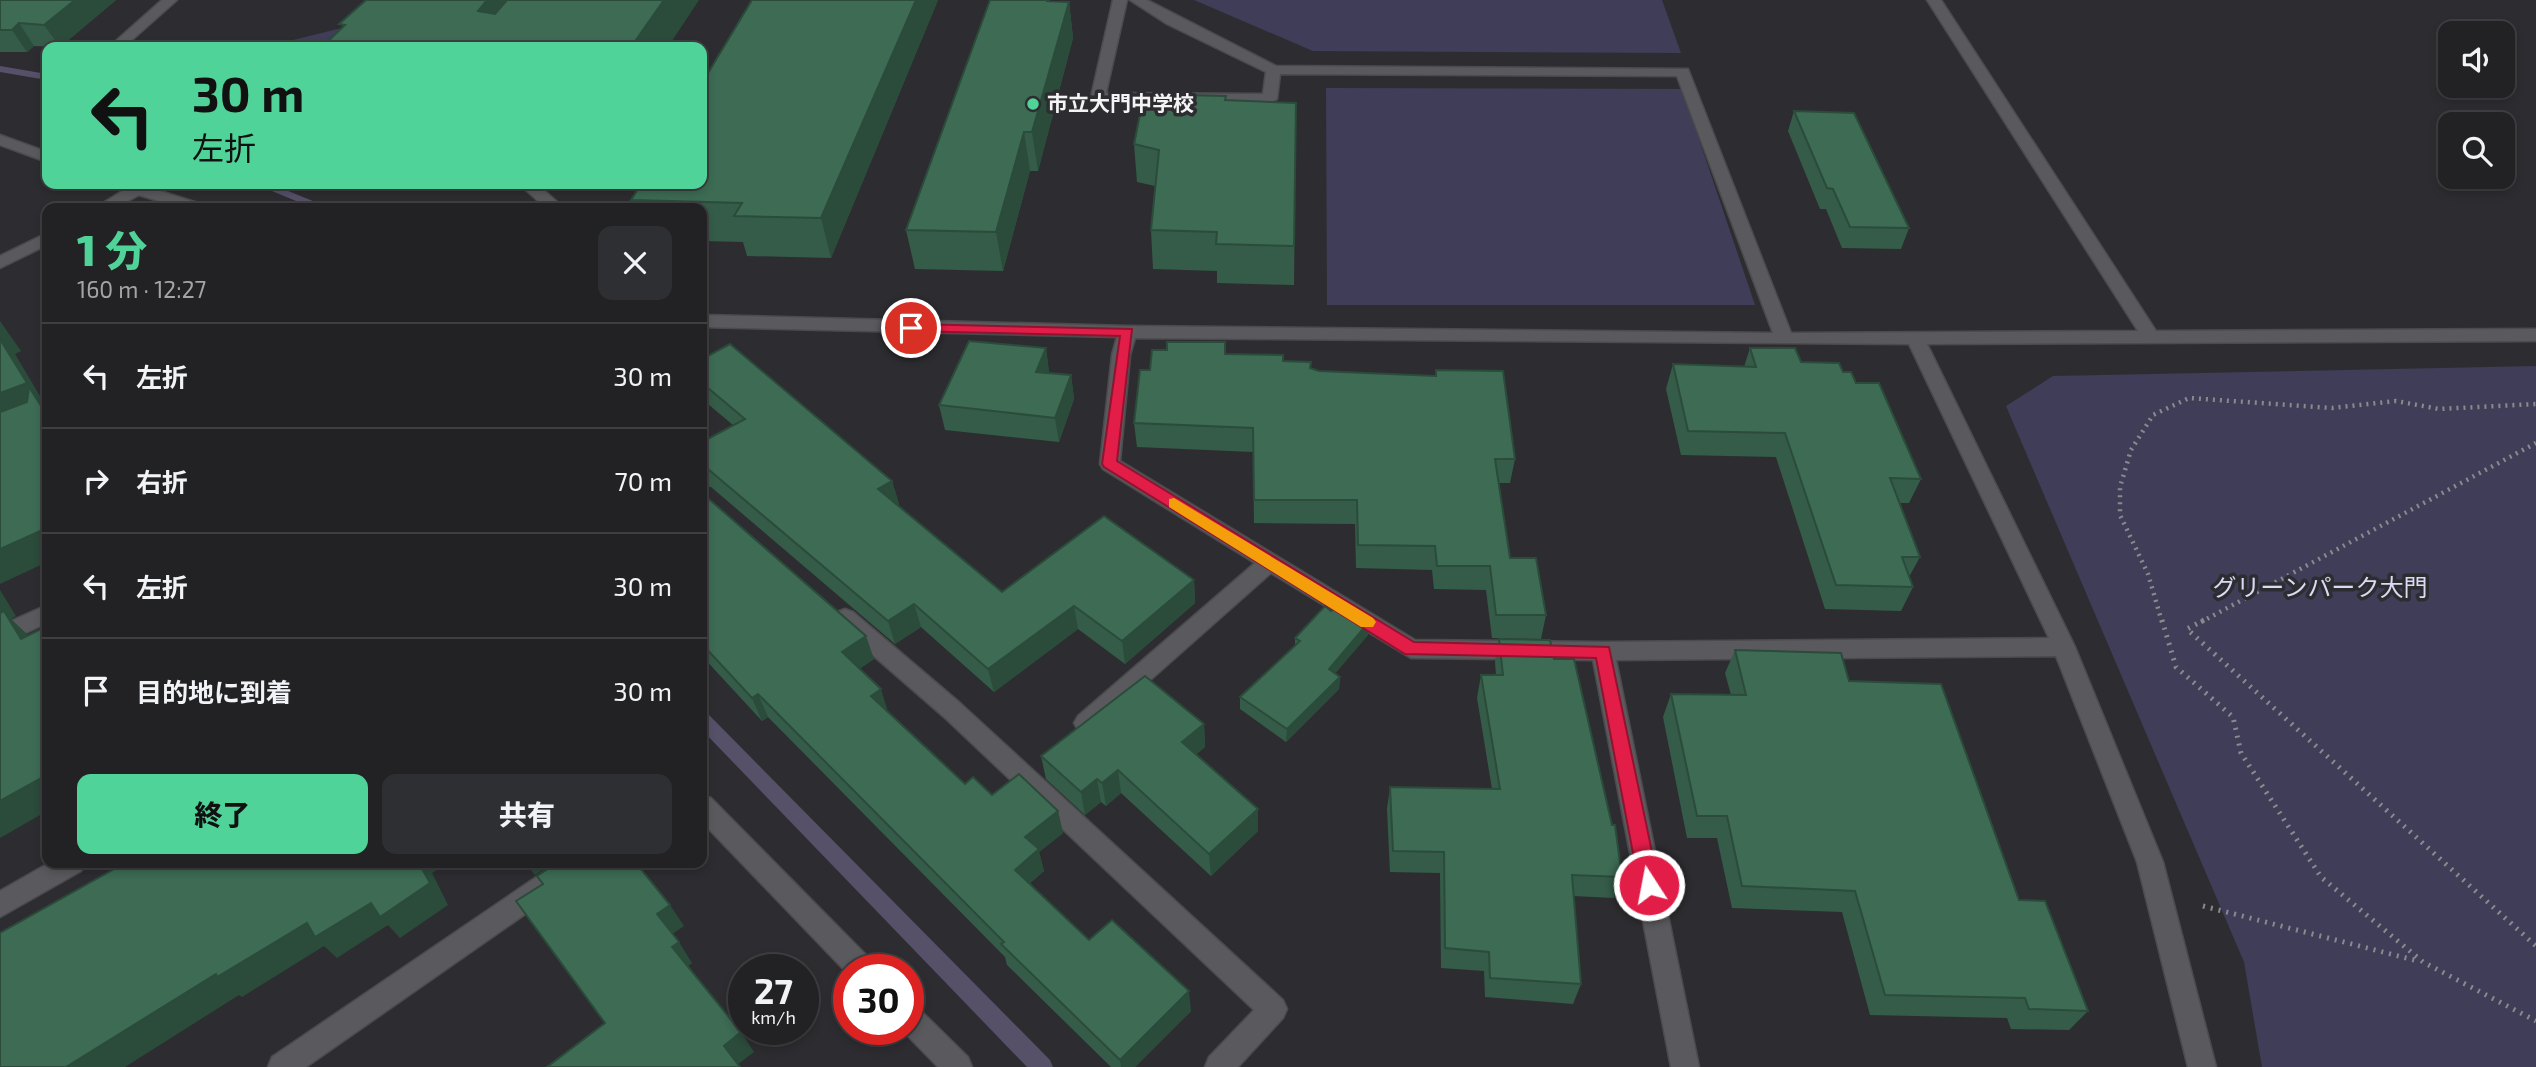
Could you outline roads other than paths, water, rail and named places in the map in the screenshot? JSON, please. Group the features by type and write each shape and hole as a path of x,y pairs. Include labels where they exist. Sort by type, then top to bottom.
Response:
{"street":[{"path":"122,42 170,0"},
{"path":"1120,0 1098,97 1270,99 1273,70"},
{"path":"1137,0 1172,21 1273,70 1683,72 1784,339"},
{"path":"1934,0 2152,339"},
{"path":"0,140 42,155"},
{"path":"109,203 126,189"},
{"path":"139,189 183,203"},
{"path":"533,189 550,203"},
{"path":"0,263 42,241"},
{"path":"707,321 1128,332 1784,339 2536,335"},
{"path":"1128,332 1122,355 1110,464 1411,649 1603,651 2064,647"},
{"path":"1916,340 2064,647 2150,862 2202,1067"},
{"path":"1065,742 1270,562"},
{"path":"827,602 1024,778 1273,1009 1219,1067"},
{"path":"0,636 42,615"},
{"path":"1603,651 1685,1067"},
{"path":"1024,778 1045,760"},
{"path":"707,811 846,954"},
{"path":"0,905 63,868"},
{"path":"282,1067 571,868"},
{"path":"924,1033 958,1067"}],"waterway":[{"path":"0,69 42,76"},
{"path":"274,189 311,203"},
{"path":"707,724 1042,1067"}],"place":[{"name":"市立大門中学校","path":"1033,104"}],"park label":[{"name":"グリーンパーク大門","path":"2320,588"}]}
